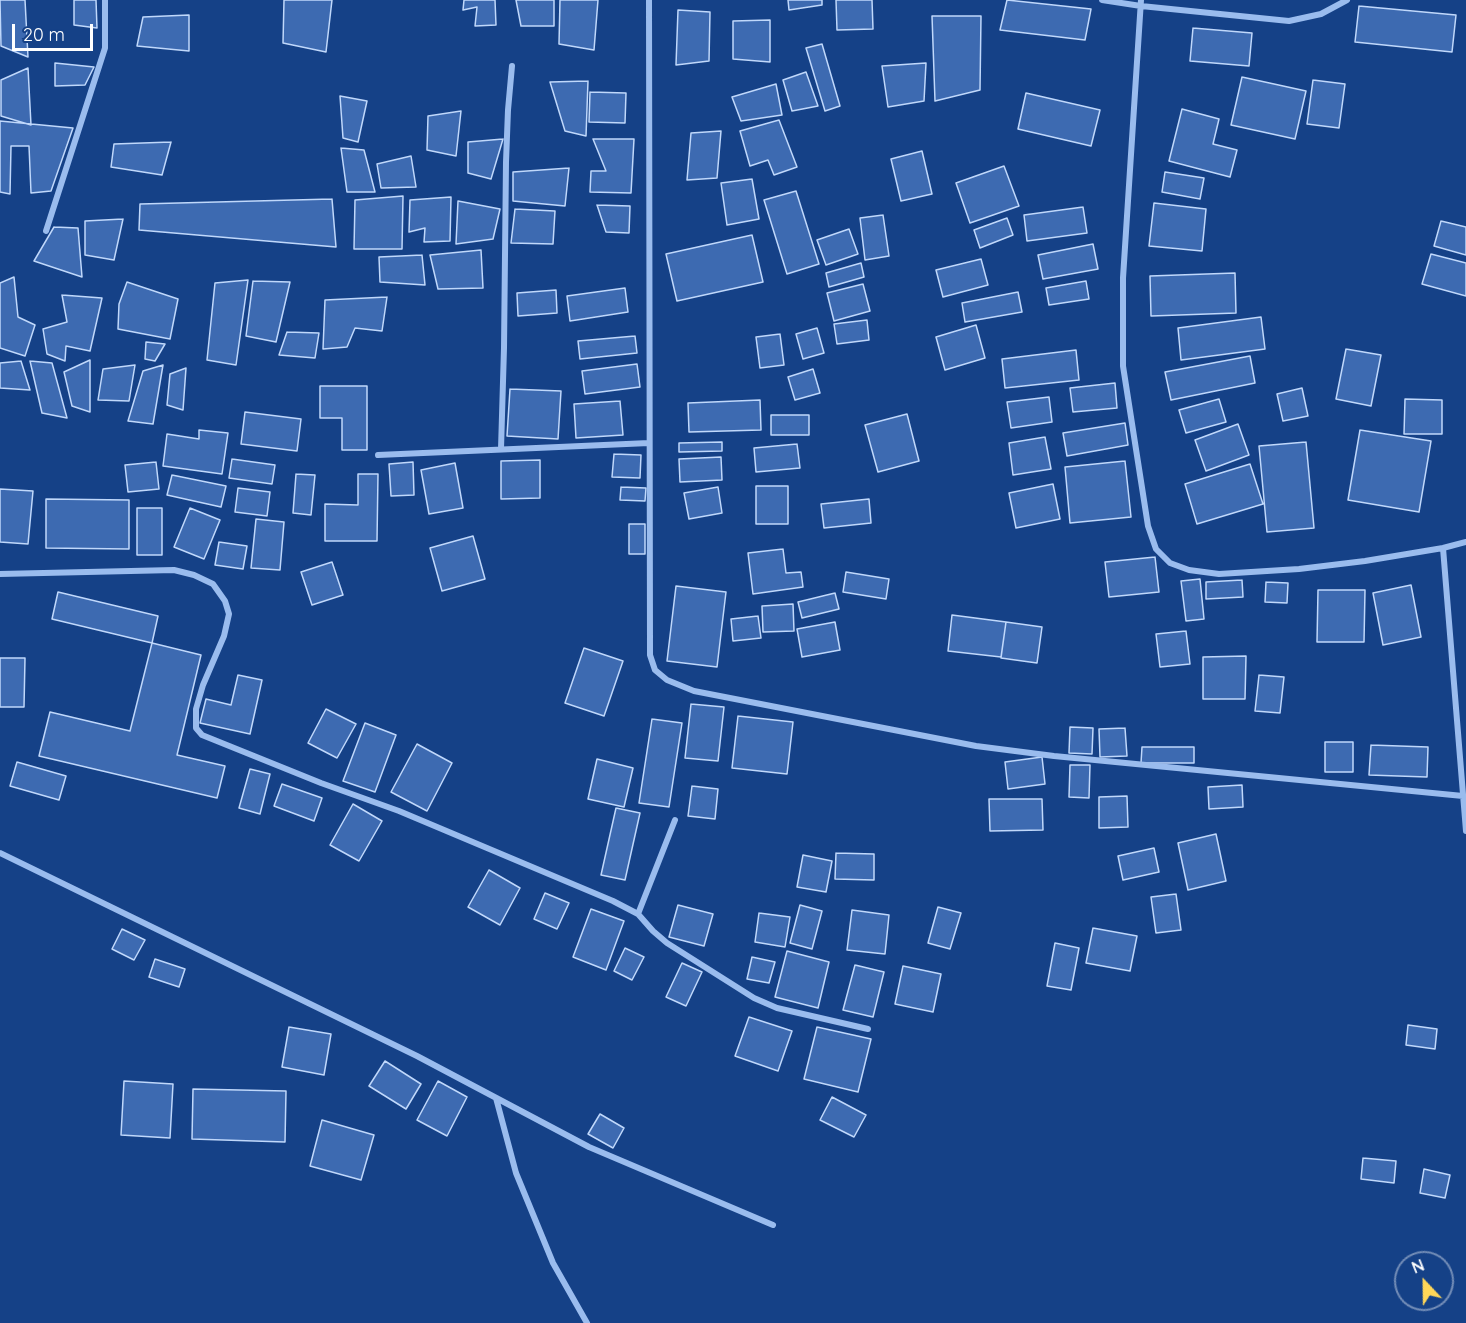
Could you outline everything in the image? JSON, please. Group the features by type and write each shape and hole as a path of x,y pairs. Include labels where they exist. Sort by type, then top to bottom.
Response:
{"street":[{"path":"46,231 103,57 106,29 105,0"},
{"path":"650,0 650,655 655,670 667,680 694,691 976,746 1054,756 1463,796"},
{"path":"1101,0 1289,21 1321,14 1347,0"},
{"path":"1141,3 1123,278 1124,366 1148,525 1156,549 1170,563 1189,570 1219,574 1299,569 1365,561 1466,542"},
{"path":"501,449 506,162 512,66"},
{"path":"378,455 649,443"},
{"path":"1443,548 1466,831"},
{"path":"0,574 174,570 194,575 213,584 225,601 229,614 224,636 203,685 196,709 196,728 202,735 321,783 399,811 613,901 638,914 667,943 754,998 777,1008 868,1029"},
{"path":"638,914 675,820"},
{"path":"0,853 417,1056 589,1148 773,1225"},
{"path":"496,1098 516,1173 553,1263 587,1323"}],"building":[{"path":"0,0 25,0 28,57 1,46"},
{"path":"74,0 96,0 97,28 74,25"},
{"path":"284,0 332,0 326,52 283,43"},
{"path":"464,0 495,0 496,25 475,26 477,7 463,10"},
{"path":"516,0 554,0 554,26 521,26"},
{"path":"560,0 598,0 594,50 559,44"},
{"path":"788,0 822,0 822,5 789,10"},
{"path":"836,0 872,0 873,29 837,30"},
{"path":"1007,0 1091,9 1085,40 1000,30"},
{"path":"1359,6 1456,15 1452,52 1355,42"},
{"path":"678,10 710,12 709,61 676,65"},
{"path":"189,15 189,51 137,46 143,17"},
{"path":"932,16 981,16 980,90 935,101"},
{"path":"770,20 770,62 733,59 733,21"},
{"path":"1193,28 1252,33 1249,66 1190,61"},
{"path":"822,44 840,106 825,111 806,48"},
{"path":"55,63 94,67 85,85 55,86"},
{"path":"926,63 924,101 888,107 882,66"},
{"path":"28,68 31,125 1,116 1,80"},
{"path":"806,72 818,106 792,111 783,80"},
{"path":"1242,77 1306,91 1295,139 1231,125"},
{"path":"1313,80 1345,84 1339,128 1307,124"},
{"path":"588,81 586,136 565,131 550,82"},
{"path":"776,84 782,115 741,121 732,97"},
{"path":"590,92 626,93 625,123 589,122"},
{"path":"1026,93 1100,110 1091,146 1018,129"},
{"path":"340,96 367,101 358,142 343,138"},
{"path":"1182,109 1219,119 1213,144 1237,150 1230,177 1169,161"},
{"path":"461,111 456,156 427,150 428,116"},
{"path":"779,120 797,167 774,175 768,160 750,166 740,131"},
{"path":"0,121 73,128 51,191 31,193 29,146 11,146 10,194 0,192"},
{"path":"721,131 717,178 687,180 691,133"},
{"path":"503,139 491,179 468,173 468,142"},
{"path":"593,139 634,139 631,193 590,192 591,171 606,171"},
{"path":"171,142 162,175 111,167 114,144"},
{"path":"341,148 364,150 375,192 347,192"},
{"path":"922,151 932,194 901,201 891,159"},
{"path":"411,156 416,187 381,188 377,164"},
{"path":"1004,166 1019,206 970,223 956,183"},
{"path":"569,168 565,206 513,201 513,172"},
{"path":"1165,172 1204,178 1200,199 1162,192"},
{"path":"752,179 759,219 727,225 721,183"},
{"path":"796,191 819,264 787,274 764,200"},
{"path":"403,196 402,249 354,249 355,200"},
{"path":"451,197 450,241 424,242 425,228 409,232 410,200"},
{"path":"332,199 336,247 139,230 140,204"},
{"path":"458,201 500,209 493,239 456,244"},
{"path":"1154,203 1206,209 1202,251 1149,246"},
{"path":"597,205 630,206 629,233 606,232"},
{"path":"1083,207 1087,233 1027,241 1024,215"},
{"path":"515,209 555,211 553,244 511,243"},
{"path":"883,215 889,256 865,260 860,218"},
{"path":"1007,218 1013,235 980,248 974,230"},
{"path":"123,219 114,260 85,255 85,221"},
{"path":"1441,221 1466,227 1466,255 1434,246"},
{"path":"54,227 78,228 82,277 34,261"},
{"path":"849,229 858,254 826,265 817,240"},
{"path":"752,235 763,282 677,301 666,254"},
{"path":"1093,244 1098,269 1043,279 1038,255"},
{"path":"481,250 483,288 438,289 430,255"},
{"path":"1431,254 1466,263 1466,296 1422,284"},
{"path":"422,255 425,285 380,282 379,257"},
{"path":"981,259 988,285 943,297 936,270"},
{"path":"861,263 864,277 829,287 826,273"},
{"path":"1235,273 1236,313 1151,316 1150,276"},
{"path":"14,277 18,317 35,325 25,356 0,348 0,283"},
{"path":"248,280 236,365 207,360 215,283"},
{"path":"253,281 290,282 276,342 246,336"},
{"path":"1086,281 1089,299 1049,305 1046,288"},
{"path":"127,282 178,299 170,339 118,329 119,304"},
{"path":"863,284 870,311 834,321 827,293"},
{"path":"625,288 628,312 570,321 567,296"},
{"path":"556,290 557,313 518,316 517,293"},
{"path":"1018,292 1022,312 965,322 962,303"},
{"path":"62,295 102,298 90,351 66,346 65,361 47,354 43,329 67,322"},
{"path":"387,297 382,331 355,328 347,347 323,349 325,300"},
{"path":"1261,317 1265,349 1181,360 1178,328"},
{"path":"867,320 869,340 837,344 834,324"},
{"path":"976,325 985,358 945,370 936,337"},
{"path":"817,328 824,353 803,359 796,334"},
{"path":"287,332 319,333 315,358 279,355"},
{"path":"780,334 784,365 760,368 756,337"},
{"path":"635,336 637,353 580,359 578,341"},
{"path":"146,342 165,344 155,361 145,359"},
{"path":"1346,349 1381,355 1371,406 1336,399"},
{"path":"1076,350 1079,380 1005,388 1002,359"},
{"path":"1250,356 1255,383 1171,400 1165,372"},
{"path":"90,360 90,412 72,406 64,372"},
{"path":"21,361 30,390 0,388 0,363"},
{"path":"30,361 52,363 67,418 42,413"},
{"path":"637,364 640,387 585,394 582,371"},
{"path":"135,365 129,401 98,400 103,369"},
{"path":"163,365 153,424 128,421 143,371"},
{"path":"186,368 183,410 167,405 170,374"},
{"path":"813,369 820,393 795,400 788,377"},
{"path":"1115,383 1117,408 1073,412 1070,388"},
{"path":"320,386 367,386 367,450 342,450 342,418 320,418"},
{"path":"1302,388 1308,416 1283,421 1277,394"},
{"path":"510,389 561,391 558,439 507,436"},
{"path":"1049,397 1052,422 1011,428 1007,402"},
{"path":"1219,399 1226,422 1186,433 1179,410"},
{"path":"1405,399 1442,400 1442,434 1404,434"},
{"path":"760,400 761,430 689,432 688,403"},
{"path":"620,401 623,435 576,438 574,404"},
{"path":"245,412 301,419 297,451 241,444"},
{"path":"907,414 919,461 878,472 865,425"},
{"path":"771,415 809,415 809,435 771,435"},
{"path":"1125,423 1128,445 1067,456 1063,433"},
{"path":"1238,424 1249,455 1206,471 1195,440"},
{"path":"199,430 228,433 222,474 163,466 167,434 199,439"},
{"path":"1360,430 1431,441 1419,512 1348,500"},
{"path":"1045,437 1051,469 1013,475 1009,443"},
{"path":"722,442 722,451 679,452 679,443"},
{"path":"1306,442 1314,528 1267,532 1259,446"},
{"path":"797,444 800,468 756,472 754,448"},
{"path":"614,454 641,455 640,478 612,477"},
{"path":"721,457 722,480 680,482 679,459"},
{"path":"232,459 275,465 272,484 229,478"},
{"path":"540,460 540,498 501,499 501,461"},
{"path":"1125,461 1131,517 1070,523 1065,467"},
{"path":"156,462 159,489 128,492 125,465"},
{"path":"413,462 414,495 391,496 389,464"},
{"path":"455,463 463,508 429,514 421,470"},
{"path":"1250,464 1263,504 1197,524 1185,484"},
{"path":"296,474 315,475 311,515 293,513"},
{"path":"358,474 378,474 377,541 325,541 325,504 358,505"},
{"path":"172,475 226,486 221,507 167,495"},
{"path":"1053,484 1060,519 1016,528 1009,493"},
{"path":"756,486 788,486 788,524 756,524"},
{"path":"621,487 646,488 645,501 620,500"},
{"path":"718,487 722,513 689,519 684,493"},
{"path":"238,488 270,492 267,516 235,512"},
{"path":"0,489 33,491 28,544 0,542"},
{"path":"46,499 129,500 129,549 46,548"},
{"path":"869,499 871,523 824,528 821,504"},
{"path":"137,508 162,508 162,555 137,555"},
{"path":"190,508 220,520 204,559 174,547"},
{"path":"256,519 284,522 280,570 251,568"},
{"path":"629,524 645,524 645,554 629,554"},
{"path":"473,536 485,579 442,591 430,548"},
{"path":"219,542 247,546 243,569 215,565"},
{"path":"783,549 786,573 801,572 803,587 753,594 748,553"},
{"path":"1155,557 1159,592 1109,597 1105,562"},
{"path":"332,562 343,595 312,605 301,572"},
{"path":"846,572 889,579 886,599 843,592"},
{"path":"1200,579 1204,619 1186,621 1181,581"},
{"path":"1242,580 1243,597 1206,599 1206,582"},
{"path":"1266,582 1288,583 1287,603 1265,602"},
{"path":"1411,585 1421,637 1383,645 1373,593"},
{"path":"676,586 726,592 717,667 667,661"},
{"path":"1318,590 1365,590 1364,642 1317,642"},
{"path":"58,592 158,616 152,643 52,619"},
{"path":"835,593 839,609 802,618 798,602"},
{"path":"793,604 794,631 763,632 762,606"},
{"path":"952,615 1006,622 1001,657 948,651"},
{"path":"758,616 761,638 733,641 731,619"},
{"path":"835,622 840,650 802,657 797,629"},
{"path":"1006,622 1042,627 1037,663 1001,658"},
{"path":"1186,631 1190,664 1160,667 1156,634"},
{"path":"152,643 201,655 177,755 225,766 217,798 39,756 50,712 130,731"},
{"path":"584,648 623,661 604,716 565,703"},
{"path":"1246,656 1245,699 1203,699 1203,657"},
{"path":"0,658 25,658 24,707 0,707"},
{"path":"238,675 262,680 250,734 200,723 206,699 231,705"},
{"path":"1259,675 1284,677 1280,713 1255,711"},
{"path":"691,704 724,707 718,761 685,758"},
{"path":"326,709 356,724 337,758 308,743"},
{"path":"738,716 793,722 787,774 732,768"},
{"path":"652,719 682,723 669,807 639,803"},
{"path":"365,723 396,735 375,792 343,781"},
{"path":"1070,727 1093,728 1092,754 1069,753"},
{"path":"1125,728 1127,756 1100,757 1099,729"},
{"path":"1325,742 1353,742 1353,772 1325,772"},
{"path":"417,744 452,763 427,811 391,792"},
{"path":"1371,745 1428,747 1427,777 1369,775"},
{"path":"1142,747 1194,747 1194,763 1141,763"},
{"path":"1042,757 1045,784 1008,789 1005,762"},
{"path":"597,759 633,768 624,807 588,799"},
{"path":"17,762 66,776 59,800 10,786"},
{"path":"1070,765 1090,765 1089,798 1069,797"},
{"path":"250,769 270,774 260,814 239,808"},
{"path":"282,784 322,798 314,821 274,806"},
{"path":"1242,785 1243,807 1209,809 1208,787"},
{"path":"692,786 718,789 715,819 688,816"},
{"path":"1127,796 1128,827 1099,828 1099,797"},
{"path":"989,799 1042,799 1043,830 990,831"},
{"path":"353,804 382,821 359,861 330,845"},
{"path":"616,808 640,813 625,880 601,875"},
{"path":"1216,834 1226,881 1188,890 1178,843"},
{"path":"1154,848 1159,872 1123,880 1118,856"},
{"path":"836,853 874,854 874,880 835,879"},
{"path":"803,855 832,861 826,892 797,887"},
{"path":"489,870 520,888 500,925 468,907"},
{"path":"545,893 569,903 557,929 534,919"},
{"path":"1176,894 1181,930 1156,933 1151,897"},
{"path":"678,905 713,914 704,946 669,937"},
{"path":"800,905 822,911 812,949 790,943"},
{"path":"938,907 961,913 950,949 928,943"},
{"path":"591,909 624,921 606,970 573,957"},
{"path":"852,910 889,915 885,954 847,950"},
{"path":"759,913 790,917 785,947 755,942"},
{"path":"1093,928 1137,936 1130,971 1086,963"},
{"path":"122,929 145,940 134,960 112,949"},
{"path":"1055,943 1079,948 1071,990 1047,986"},
{"path":"625,948 644,957 632,980 614,971"},
{"path":"787,951 829,962 818,1008 775,997"},
{"path":"752,957 775,962 769,983 747,979"},
{"path":"155,959 185,969 179,987 149,977"},
{"path":"682,963 702,972 686,1006 666,997"},
{"path":"855,965 884,972 873,1017 843,1010"},
{"path":"903,966 941,974 933,1012 895,1004"},
{"path":"749,1017 792,1031 778,1071 735,1056"},
{"path":"1408,1025 1437,1029 1435,1049 1406,1045"},
{"path":"289,1027 331,1034 324,1075 282,1067"},
{"path":"817,1027 871,1039 858,1092 804,1079"},
{"path":"385,1061 421,1084 406,1109 369,1086"},
{"path":"124,1081 173,1084 170,1138 121,1135"},
{"path":"438,1081 467,1097 447,1136 417,1120"},
{"path":"193,1089 286,1091 285,1142 192,1139"},
{"path":"832,1097 866,1115 854,1137 820,1120"},
{"path":"600,1114 624,1128 613,1148 588,1134"},
{"path":"322,1120 374,1135 361,1180 310,1166"},
{"path":"1363,1158 1396,1161 1394,1183 1361,1179"},
{"path":"1424,1169 1450,1175 1445,1198 1420,1193"}]}
